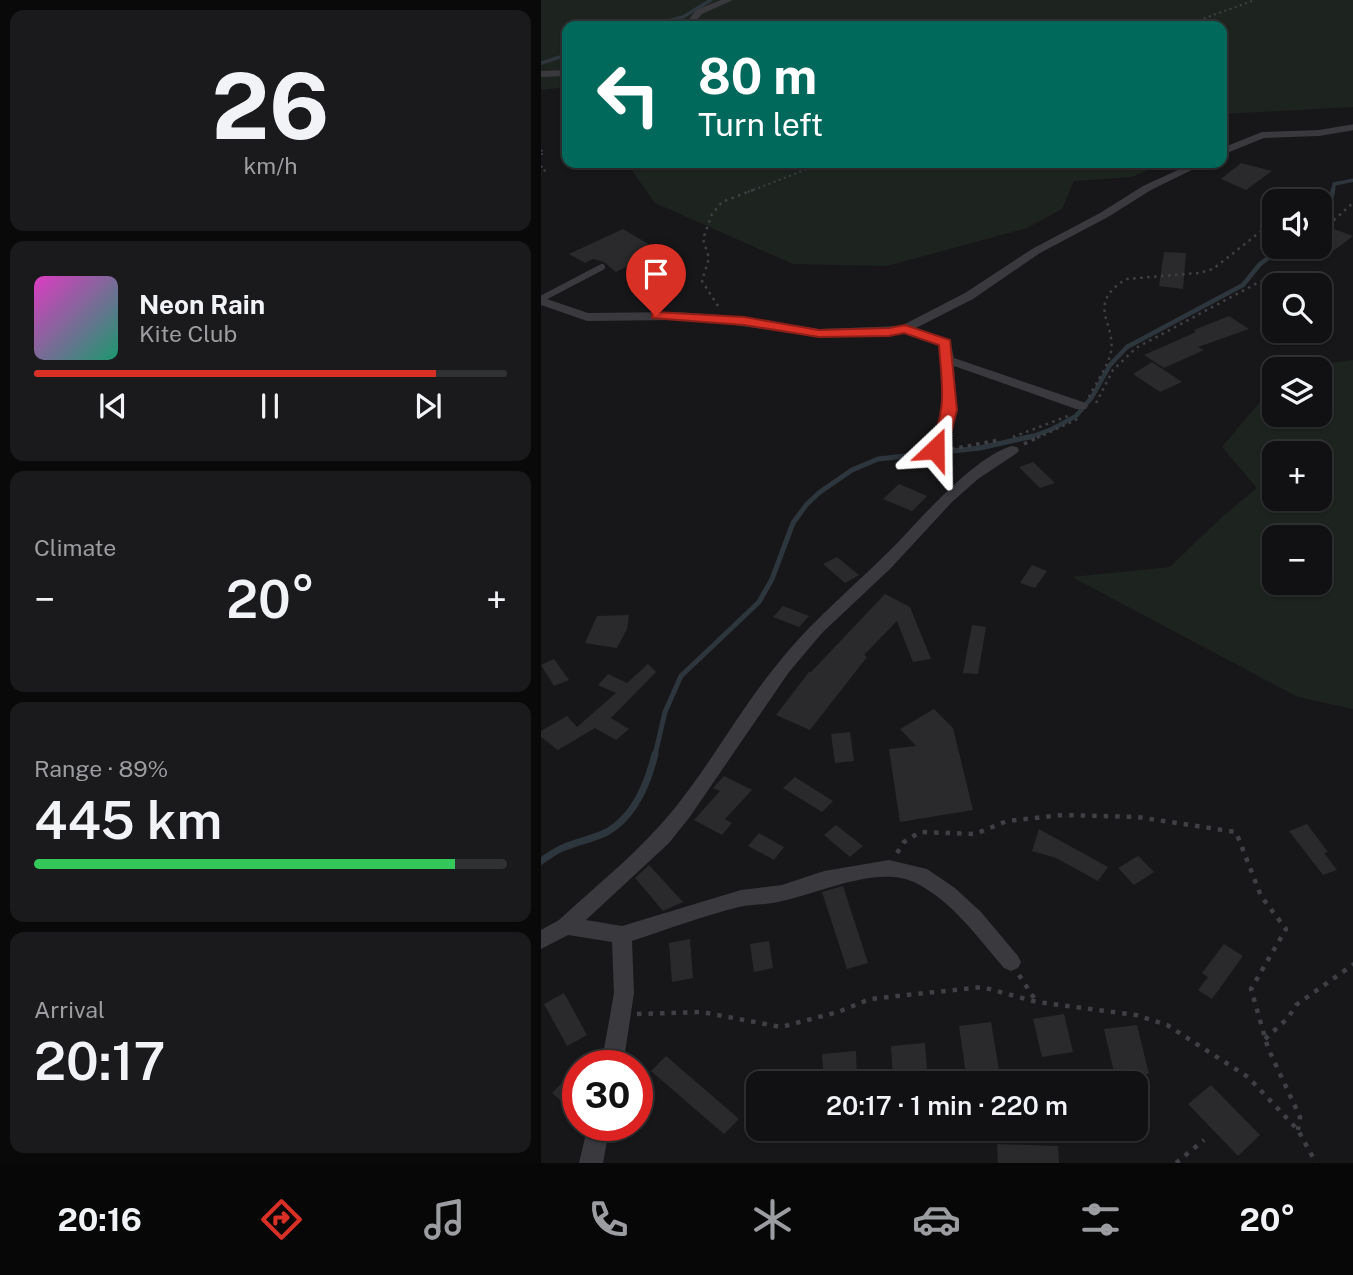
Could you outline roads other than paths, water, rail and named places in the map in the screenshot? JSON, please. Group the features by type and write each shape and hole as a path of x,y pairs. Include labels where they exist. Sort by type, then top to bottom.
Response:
{"street":[{"path":"689,21 695,15 729,1"},
{"path":"541,74 562,73"},
{"path":"1227,150 1262,135 1353,127"},
{"path":"541,300 587,317 721,318 819,334 905,329 969,296 1036,251 1147,188 1190,168"},
{"path":"905,329 945,343 950,410 945,430 935,449"},
{"path":"948,360 1087,409"},
{"path":"541,940 566,926 662,837 682,813 776,678 816,629 886,564 947,499 1012,450"},
{"path":"566,926 622,935 741,898 783,893 824,879 889,868 920,875 948,894 974,918 1011,962"},
{"path":"615,1050 624,993 622,935"},
{"path":"591,1163 596,1141"}],"lane":[{"path":"541,300 602,267"}],"waterway":[{"path":"668,21 683,17 711,0"},
{"path":"541,63 562,57"},
{"path":"1333,192 1334,184 1354,180"},
{"path":"1332,195 1333,190"},
{"path":"1028,438 1076,416 1092,397 1110,365 1127,347 1243,285 1267,259"},
{"path":"655,755 665,712 681,676 759,602 772,579 793,523 820,492 852,470 878,459 980,448 1033,436"},
{"path":"541,861 562,848 607,832 617,825 639,798 655,754"}]}
